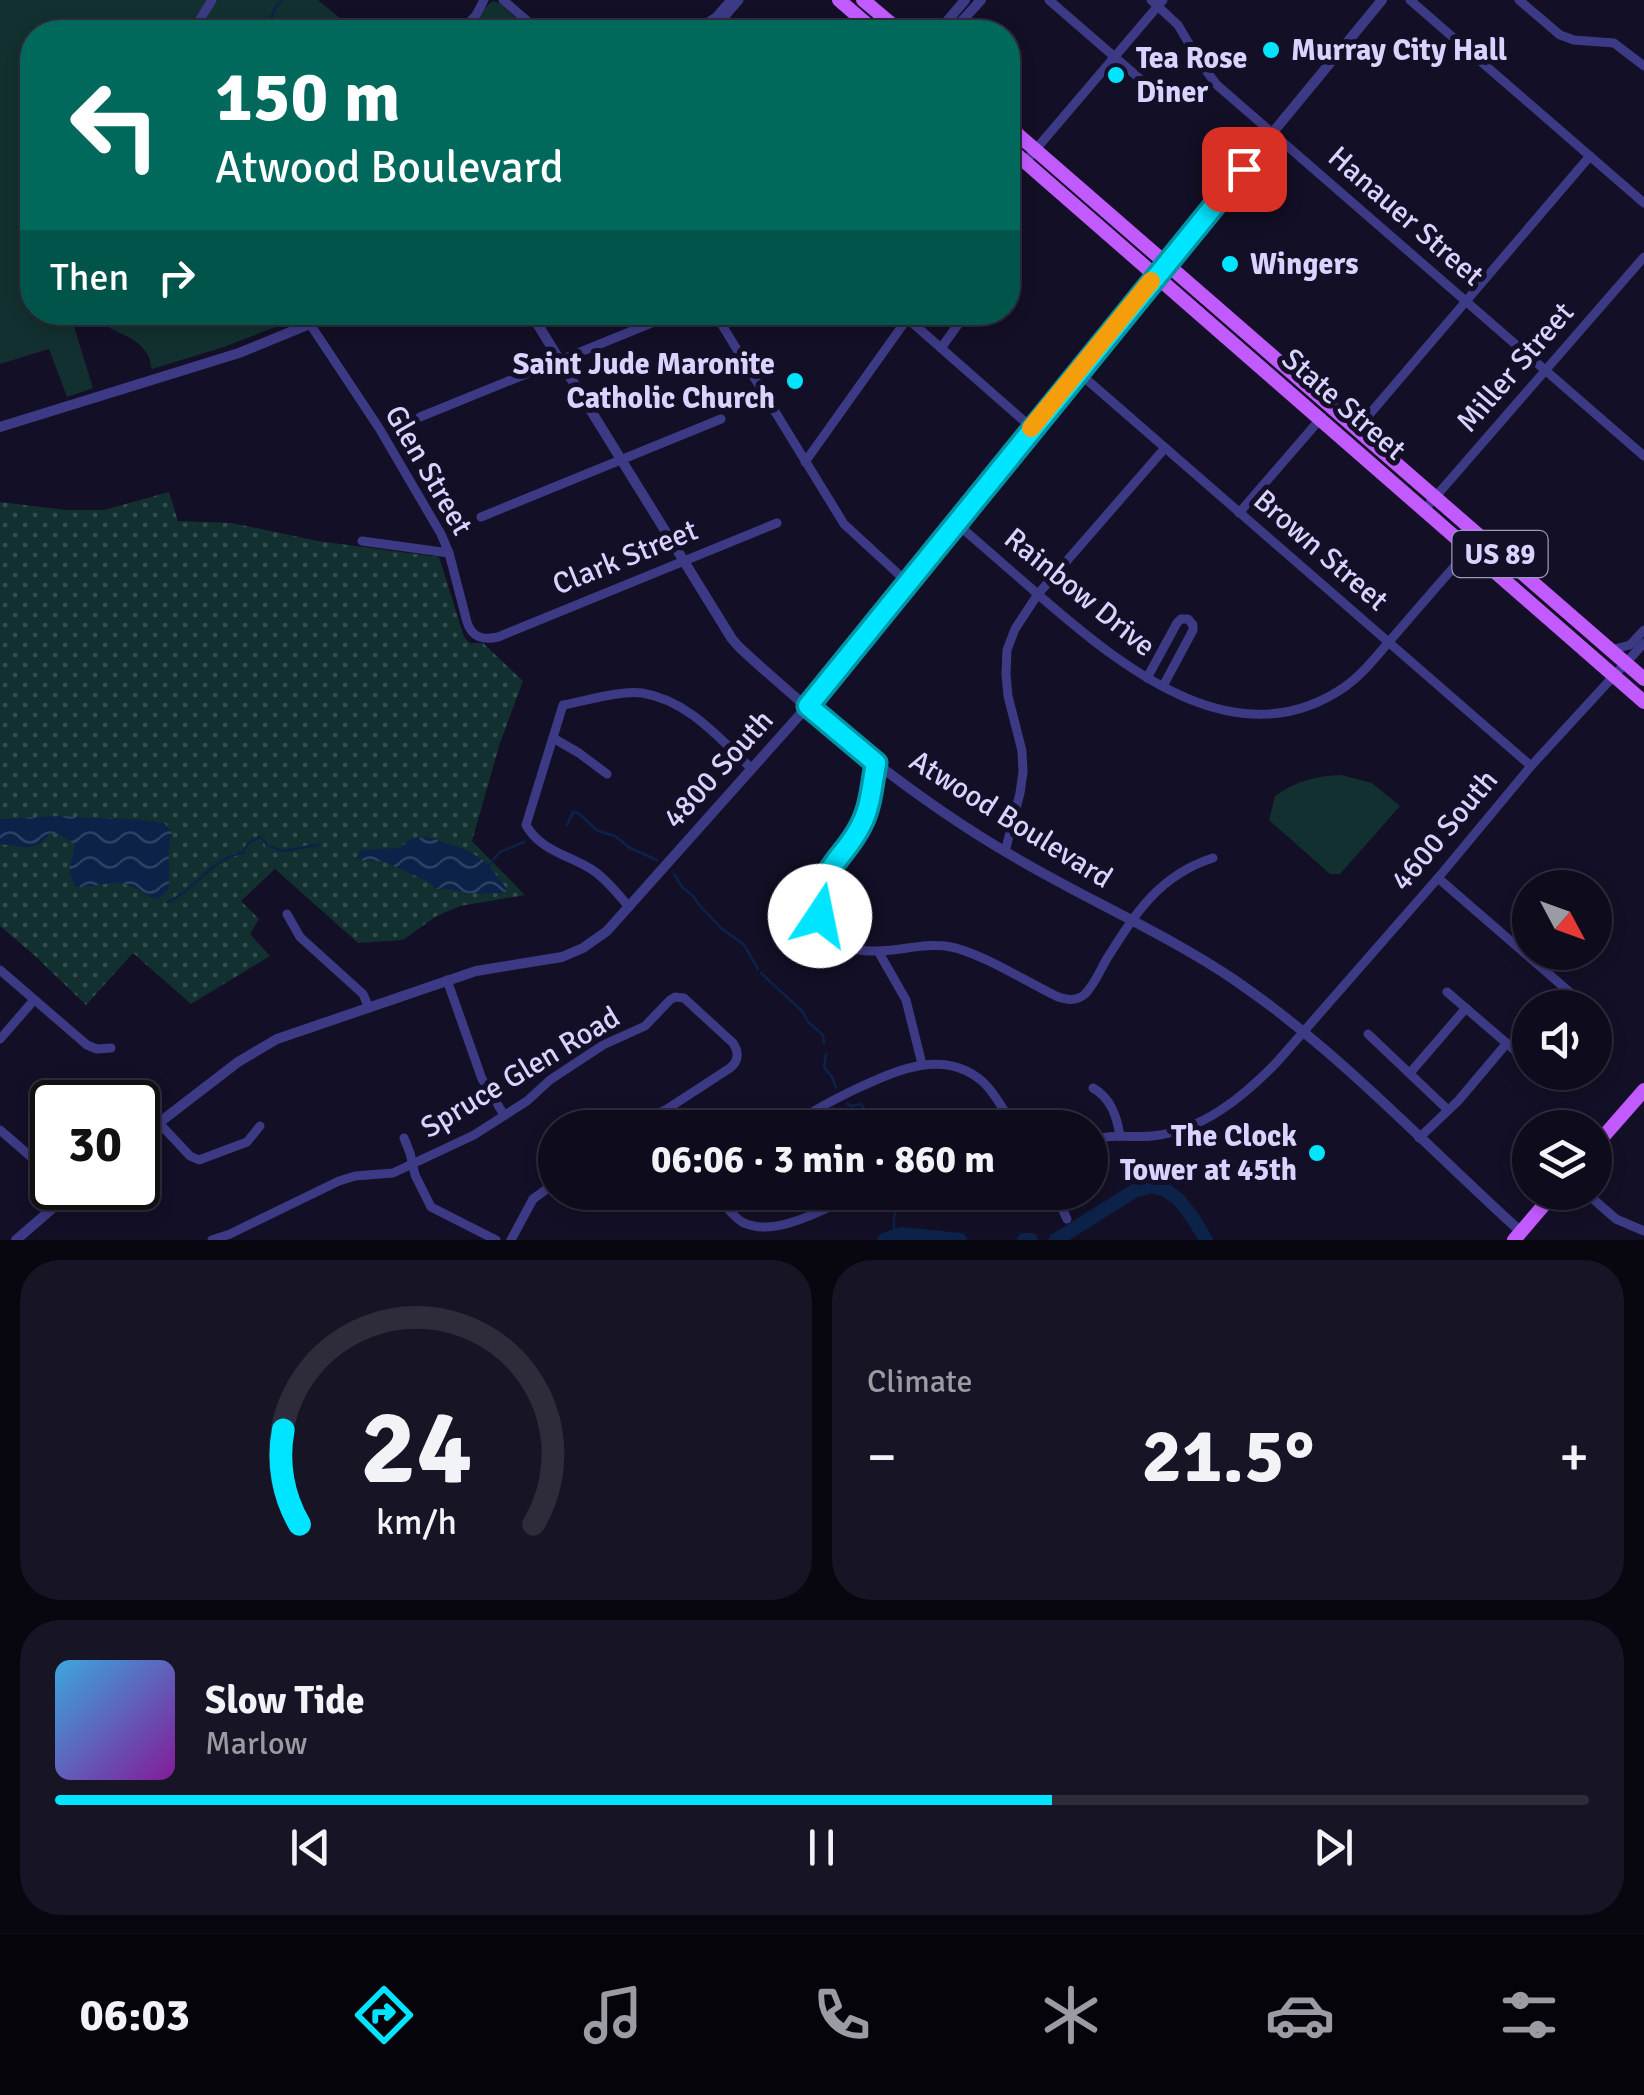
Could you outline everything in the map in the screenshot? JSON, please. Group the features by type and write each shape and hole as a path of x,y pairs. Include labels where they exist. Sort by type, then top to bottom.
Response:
{"main road":[{"path":"840,0 862,20"},
{"path":"864,0 888,20"},
{"name":"State Street","path":"1020,142 1155,276 1644,702"},
{"name":"State Street","path":"1020,152 1166,263 1644,680"},
{"path":"1612,1127 1644,1090"},
{"path":"1518,1236 1540,1210"}],"street":[{"path":"503,0 526,20"},
{"path":"709,20 731,0"},
{"path":"722,20 739,0"},
{"path":"948,20 966,0"},
{"path":"962,20 980,0"},
{"path":"1049,0 1162,98"},
{"name":"4800 South","path":"160,1122 254,1052 278,1039 447,980 572,954 600,938 808,706 1382,0"},
{"path":"1410,0 1644,203"},
{"path":"1519,0 1560,35 1614,43 1644,66"},
{"path":"1030,156 1157,2"},
{"name":"Hanauer Street","path":"1157,2 1183,31 1218,85 1644,456"},
{"path":"1356,430 1590,156"},
{"name":"Miller Street","path":"1424,510 1644,257"},
{"path":"0,427 240,353 308,325"},
{"name":"Glen Street","path":"311,325 442,534 468,628 479,638 491,638"},
{"name":"Atwood Boulevard","path":"538,325 732,638 753,660 876,763 936,807 1066,888 1132,920 1262,999 1358,1078 1518,1236"},
{"path":"420,417 647,325"},
{"path":"722,325 849,531 908,582"},
{"path":"806,462 898,325"},
{"path":"914,325 1032,428"},
{"path":"941,348 958,325"},
{"name":"Brown Street","path":"1078,372 1531,766"},
{"path":"1239,513 1331,407"},
{"path":"481,517 721,419"},
{"path":"1005,852 1023,772 1020,741 1006,685 1006,662 1014,628 1038,594 1165,448"},
{"name":"Clark Street","path":"491,638 777,522"},
{"name":"Rainbow Drive","path":"956,522 1107,652 1148,678 1224,710 1262,714 1287,711 1341,689 1364,670 1469,550"},
{"path":"362,541 450,554"},
{"path":"1148,678 1177,623 1188,619 1193,630 1163,686"},
{"path":"1610,650 1630,645 1644,630"},
{"name":"4600 South","path":"1108,1136 1169,1134 1207,1119 1254,1085 1438,878 1531,766 1644,643"},
{"path":"629,908 596,873 553,851 526,825 563,705 622,694 647,694 696,716 752,769"},
{"path":"553,738 606,774"},
{"path":"876,763 862,825 824,878 818,906 824,926 838,941 859,951 922,946 954,948 1071,1000 1089,990 1132,920 1166,881 1213,858"},
{"path":"1438,878 1566,990"},
{"path":"287,914 302,939 362,994 369,1008"},
{"path":"878,951 906,1000 922,1064"},
{"path":"0,970 90,1047 111,1048"},
{"path":"447,980 480,1074 504,1115"},
{"path":"1447,992 1512,1048"},
{"name":"Spruce Glen Road","path":"212,1240 347,1178 388,1174 463,1141 527,1101 550,1080 603,1045 645,1026 670,1000 678,997 688,1001 732,1043 737,1055 730,1068 666,1110"},
{"path":"0,1039 34,1000"},
{"path":"1410,1073 1466,1008"},
{"path":"1368,1034 1448,1110"},
{"path":"1419,1138 1507,1044"},
{"path":"817,1110 890,1073 922,1064 948,1065 974,1076 990,1090 1003,1110"},
{"path":"1093,1088 1108,1099 1120,1136"},
{"path":"160,1124 198,1160 247,1142 260,1126"},
{"path":"0,1130 30,1156"},
{"path":"404,1138 415,1175 432,1206 496,1240"},
{"path":"513,1239 538,1195"},
{"path":"23,1238 50,1210"},
{"path":"730,1210 739,1220 768,1230 822,1210"},
{"path":"1063,1210 1067,1219"},
{"path":"1605,1210 1644,1231"}],"green space":[{"path":"0,0 318,0 342,20 20,20 20,325 74,325 93,388 67,397 49,349 0,364"},
{"path":"493,1 518,20 476,20"},
{"path":"281,325 152,369 141,346 107,326"},
{"path":"169,492 178,521 232,523 318,541 439,557 464,637 470,643 483,643 523,681 500,743 472,841 525,895 460,906 435,917 403,940 358,943 275,869 241,901 259,919 250,934 270,956 191,1004 133,953 86,1005 0,926 0,502 104,510"},
{"path":"1341,775 1372,783 1400,806 1340,874 1330,874 1269,820 1275,796 1283,791 1306,780"}],"water":[{"path":"62,816 164,823 172,832 168,890 158,899 121,883 75,887 69,870 75,844 60,835 50,833 39,844 28,847 0,844 0,819"},
{"path":"427,837 467,850 486,862 507,889 505,892 436,889 385,862 357,857 361,850 400,848 410,839"}],"waterway":[{"path":"271,20 282,0"},
{"path":"567,825 573,812 578,813 598,831 615,836 657,860"},
{"path":"168,902 223,860 243,853 248,843 259,837 267,846"},
{"path":"489,865 500,852 524,842"},
{"path":"271,847 282,851 318,845"},
{"path":"674,874 720,927 744,945 758,969"},
{"path":"761,973 803,1012 823,1035 824,1043"},
{"path":"826,1054 824,1067 836,1088"},
{"path":"847,1104 861,1104 865,1110"},
{"path":"1056,1240 1134,1191 1152,1186 1179,1200 1206,1240"},
{"path":"894,1236 895,1210"},
{"path":"884,1240 901,1234 960,1240"},
{"path":"1024,1240 1031,1240"}],"slow traffic":[{"path":"1031,428 1151,281"}],"place":[{"name":"Murray City Hall","path":"1271,50"},
{"name":"Tea Rose Diner","path":"1116,75"},
{"name":"Wingers","path":"1230,264"},
{"name":"Saint Jude Maronite Catholic Church","path":"795,381"},
{"name":"The Clock Tower at 45th","path":"1317,1153"}],"route":[{"path":"820,916 820,888 828,870 862,825 876,763 808,706 1244,169"}]}
